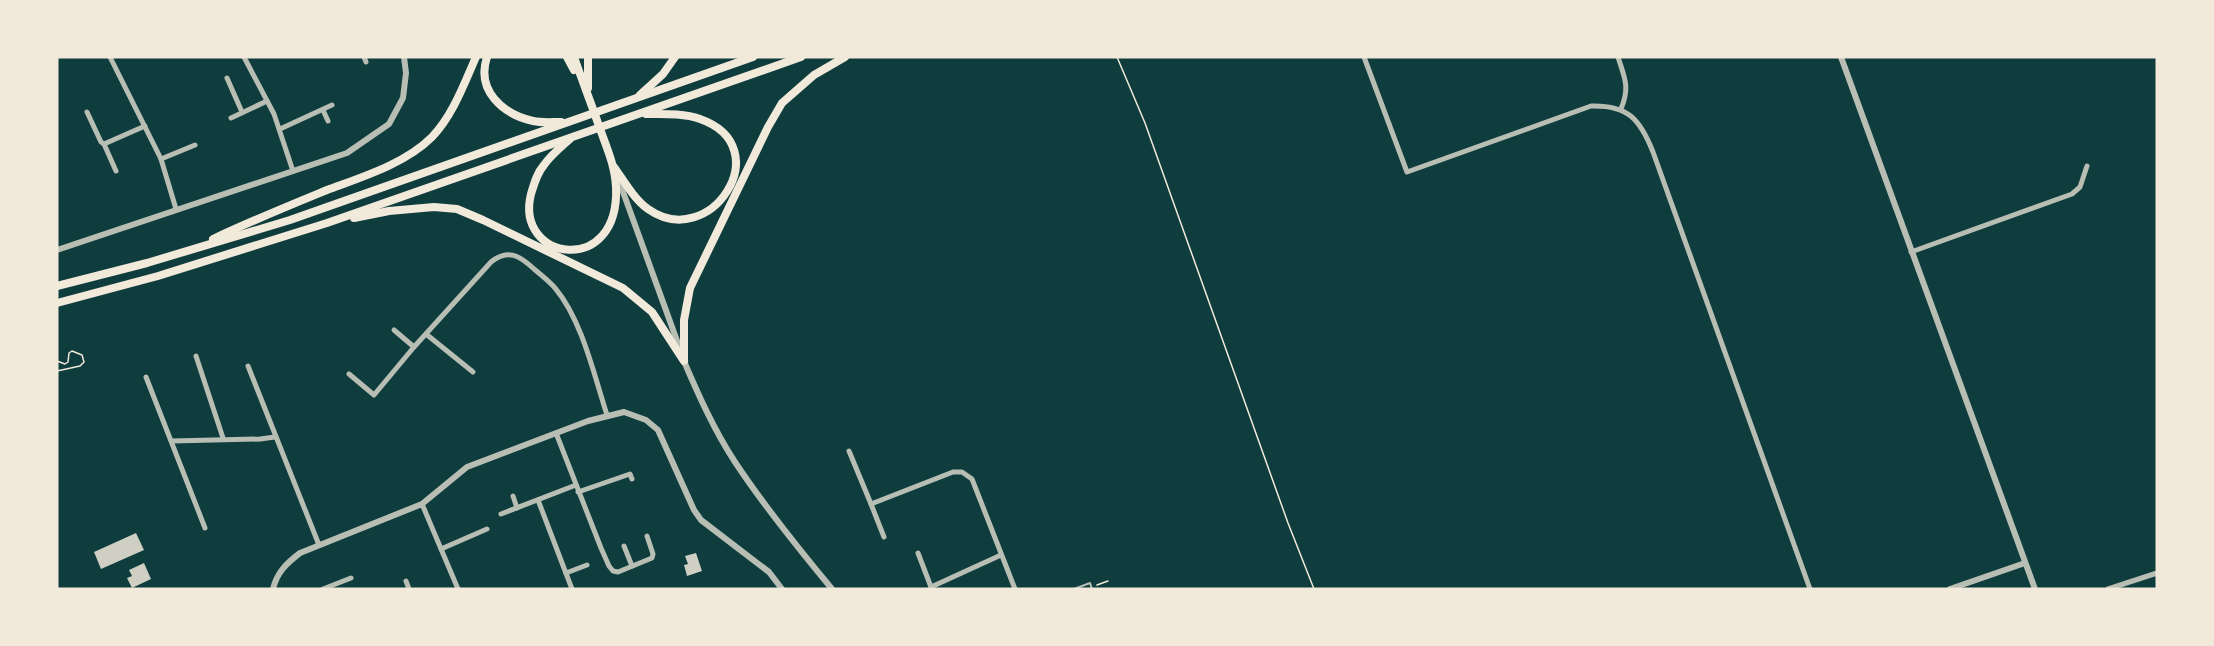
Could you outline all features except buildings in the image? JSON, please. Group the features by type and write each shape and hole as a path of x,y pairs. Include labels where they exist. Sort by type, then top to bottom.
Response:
{"main road":[{"path":"189,250 255,219 359,178 419,148 442,124 454,105 476,57"},
{"path":"487,57 483,75 485,84 495,101 503,109 533,121 568,122"},
{"path":"567,57 588,94"},
{"path":"572,136 543,165 534,182 529,213 534,229 542,239 550,244 571,250 586,249 599,241 614,214 616,186 614,166 574,57"},
{"path":"588,57 588,94"},
{"path":"632,100 663,74 675,57"},
{"path":"57,286 302,216 753,57"},
{"path":"57,303 158,276 327,223 801,57"},
{"path":"684,361 684,320 690,288 768,127 782,103 814,75 845,57"},
{"path":"614,166 638,200 648,209 661,216 674,219 689,219 708,212 718,203 734,181 736,165 734,151 729,138 718,129 700,119 676,115 635,115"},
{"path":"327,223 389,211 434,207 456,209 623,288 652,312 684,361"}],"street":[{"path":"110,57 161,159 176,209"},
{"path":"244,57 280,129 293,171"},
{"path":"57,249 347,153 389,124 403,98 406,73 404,57"},
{"path":"1364,57 1407,172 1591,106 1621,109 1640,125 1650,145 1810,589"},
{"path":"1617,57 1625,77 1627,94 1621,109"},
{"path":"1842,57 2035,589"},
{"path":"227,78 242,112"},
{"path":"231,118 267,101"},
{"path":"280,129 332,105"},
{"path":"323,110 328,121"},
{"path":"87,112 116,171"},
{"path":"104,144 145,126"},
{"path":"161,159 195,145"},
{"path":"614,166 684,361 711,420 734,461 771,513 832,589"},
{"path":"1911,252 2072,194 2080,187 2087,166"},
{"path":"348,374 374,395 490,262 498,256 515,255 555,288 574,318 607,415"},
{"path":"394,330 414,347"},
{"path":"426,334 473,372"},
{"path":"196,356 223,438"},
{"path":"248,366 274,437 319,545"},
{"path":"146,377 205,528"},
{"path":"273,589 283,566 300,553 422,504 467,467 607,415 624,412 637,416 658,430 691,505 701,520 769,572 782,589"},
{"path":"556,433 577,489 613,571 618,572 652,558 653,554 647,536"},
{"path":"171,441 274,437"},
{"path":"849,451 884,537"},
{"path":"871,504 953,472 962,472 972,479 1015,589"},
{"path":"501,514 630,474 632,479"},
{"path":"513,496 517,508"},
{"path":"538,501 572,589"},
{"path":"422,504 458,589"},
{"path":"441,549 488,529"},
{"path":"624,546 632,567"},
{"path":"918,553 932,588 1001,555"},
{"path":"1950,589 2025,563"},
{"path":"566,573 587,565"},
{"path":"2108,589 2157,573"},
{"path":"323,589 351,578"},
{"path":"406,581 409,589"}],"lane":[{"path":"1074,589 1090,583 1092,588"}],"path":[{"path":"1116,57 1162,168 1288,523 1314,589"},
{"path":"57,361 65,364 68,362 69,353 72,351 82,355 84,362 80,366 57,371"},
{"path":"1092,588 1108,581"}]}
